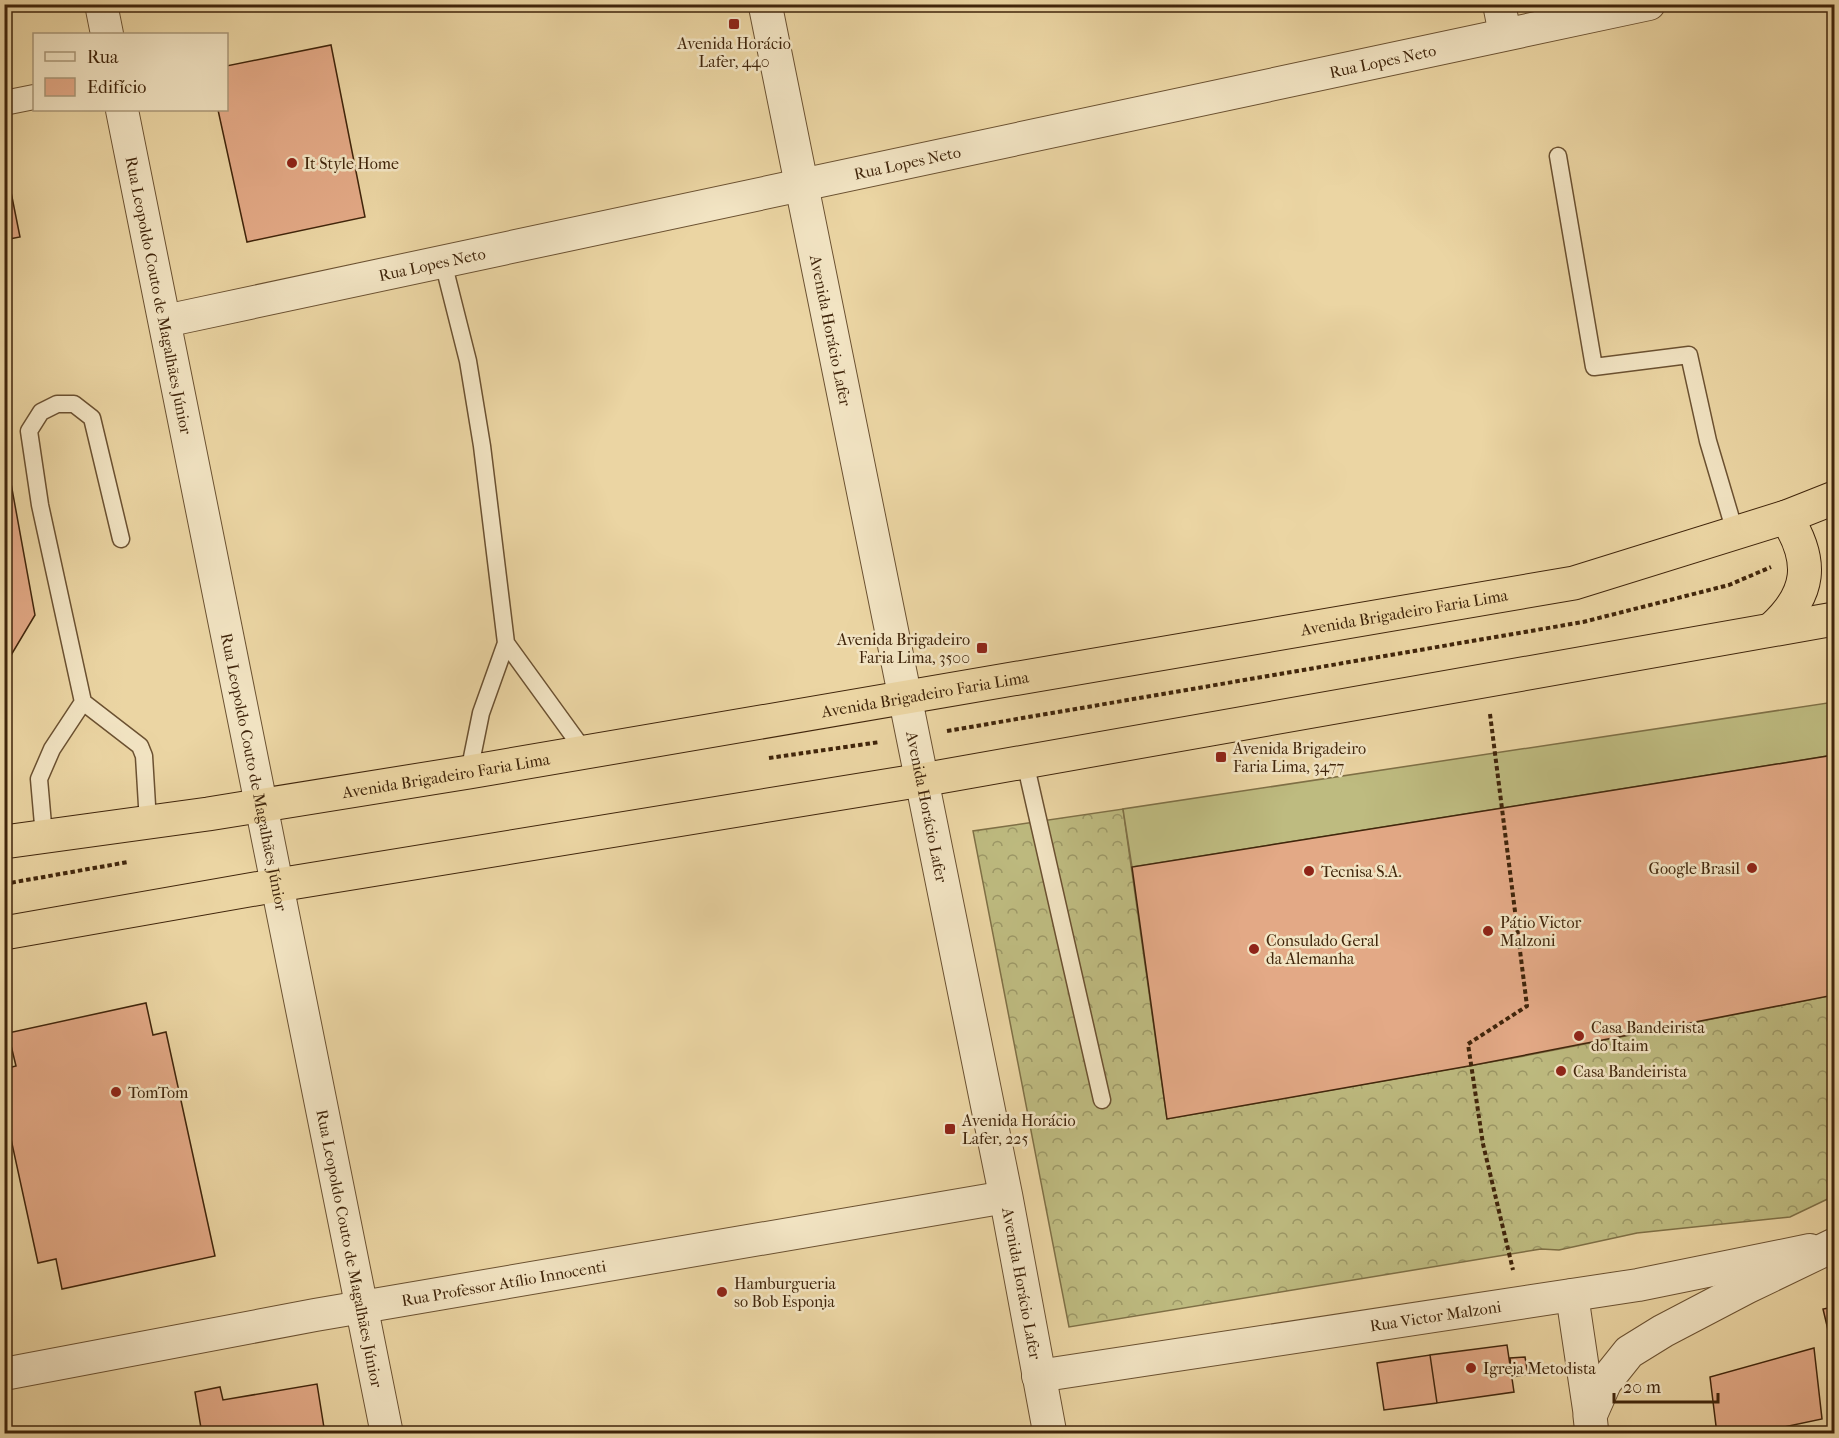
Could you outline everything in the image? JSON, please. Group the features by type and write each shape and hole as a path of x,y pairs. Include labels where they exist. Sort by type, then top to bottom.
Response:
{"highway":[{"name":"Avenida Brigadeiro Faria Lima","path":"4,842 262,805 469,772 1574,583 1786,518 1834,498"},
{"path":"1772,629 1787,616 1798,599 1804,579 1804,559 1798,536 1786,518"},
{"path":"6,930 922,780 1834,619"}],"street":[{"path":"101,4 107,33"},
{"name":"Avenida Horácio Lafer","path":"765,4 1006,1197 1050,1434"},
{"name":"Rua Lopes Neto","path":"165,321 802,185 1502,19 1649,4"},
{"path":"4,103 33,97"},
{"name":"Rua Leopoldo Couto de Magalhães Júnior","path":"122,111 387,1434"},
{"name":"Rua Professor Atílio Innocenti","path":"4,1374 315,1315 361,1309 1006,1197"},
{"name":"Rua Victor Malzoni","path":"1038,1376 1638,1285 1833,1245"},
{"name":"Rua Victor Malzoni","path":"1591,1425 1605,1382 1629,1352 1663,1331 1833,1245"},
{"path":"1572,1295 1591,1425"}],"lane":[{"path":"1558,156 1594,367 1689,355 1708,441 1735,532"},
{"path":"443,262 468,361 482,446 506,643 481,713 469,772"},
{"path":"121,539 92,418 74,404 57,404 41,412 29,431 40,505 83,702 140,746 144,756 148,822"},
{"path":"506,643 585,752"},
{"path":"44,836 39,779 52,749 83,702"},
{"path":"1025,762 1102,1100"}],"path":[{"path":"1486,680 1527,1006 1468,1044 1482,1144 1521,1302"}],"green space":[{"path":"1834,702 1834,755 1132,867 1123,809"},
{"path":"1123,809 1167,1119 1519,1057 1834,995 1834,1196 1790,1217 1637,1233 1559,1250 1541,1249 1069,1327 973,831"}],"building":[{"name":"It Style Home","path":"331,45 365,217 247,242 218,111 228,111 228,66"},
{"path":"4,162 20,237 4,240"},
{"path":"4,445 35,615 4,667"},
{"name":"Pátio Victor Malzoni","path":"1834,755 1834,995 1469,1066 1167,1119 1132,867"},
{"path":"146,1003 153,1035 166,1032 215,1256 62,1289 56,1259 38,1263 4,1107 4,1069 16,1066 8,1033"},
{"path":"1834,1307 1834,1355 1823,1309"},
{"name":"Igreja Metodista","path":"1507,1345 1514,1392 1437,1403 1430,1355"},
{"path":"1814,1348 1822,1419 1750,1434 1717,1434 1710,1377"},
{"path":"1430,1355 1437,1403 1384,1410 1377,1363"},
{"path":"1525,1357 1528,1374 1512,1377 1510,1358"},
{"path":"317,1384 325,1434 202,1434 195,1392 220,1387 223,1400"}],"place":[{"name":"Avenida Horácio Lafer, 440","path":"734,24"},
{"name":"It Style Home","path":"292,163"},
{"name":"Avenida Brigadeiro Faria Lima, 3500","path":"982,648"},
{"name":"Avenida Brigadeiro Faria Lima, 3477","path":"1221,757"},
{"name":"Google Brasil","path":"1752,868"},
{"name":"Tecnisa S.A.","path":"1309,871"},
{"name":"Pátio Victor Malzoni","path":"1488,931"},
{"name":"Consulado Geral da Alemanha","path":"1254,949"},
{"name":"Casa Bandeirista do Itaim","path":"1579,1036"},
{"name":"Casa Bandeirista","path":"1561,1071"},
{"name":"TomTom","path":"116,1092"},
{"name":"Avenida Horácio Lafer, 225","path":"950,1129"},
{"name":"Hamburgueria so Bob Esponja","path":"722,1292"},
{"name":"Igreja Metodista","path":"1471,1368"}]}
